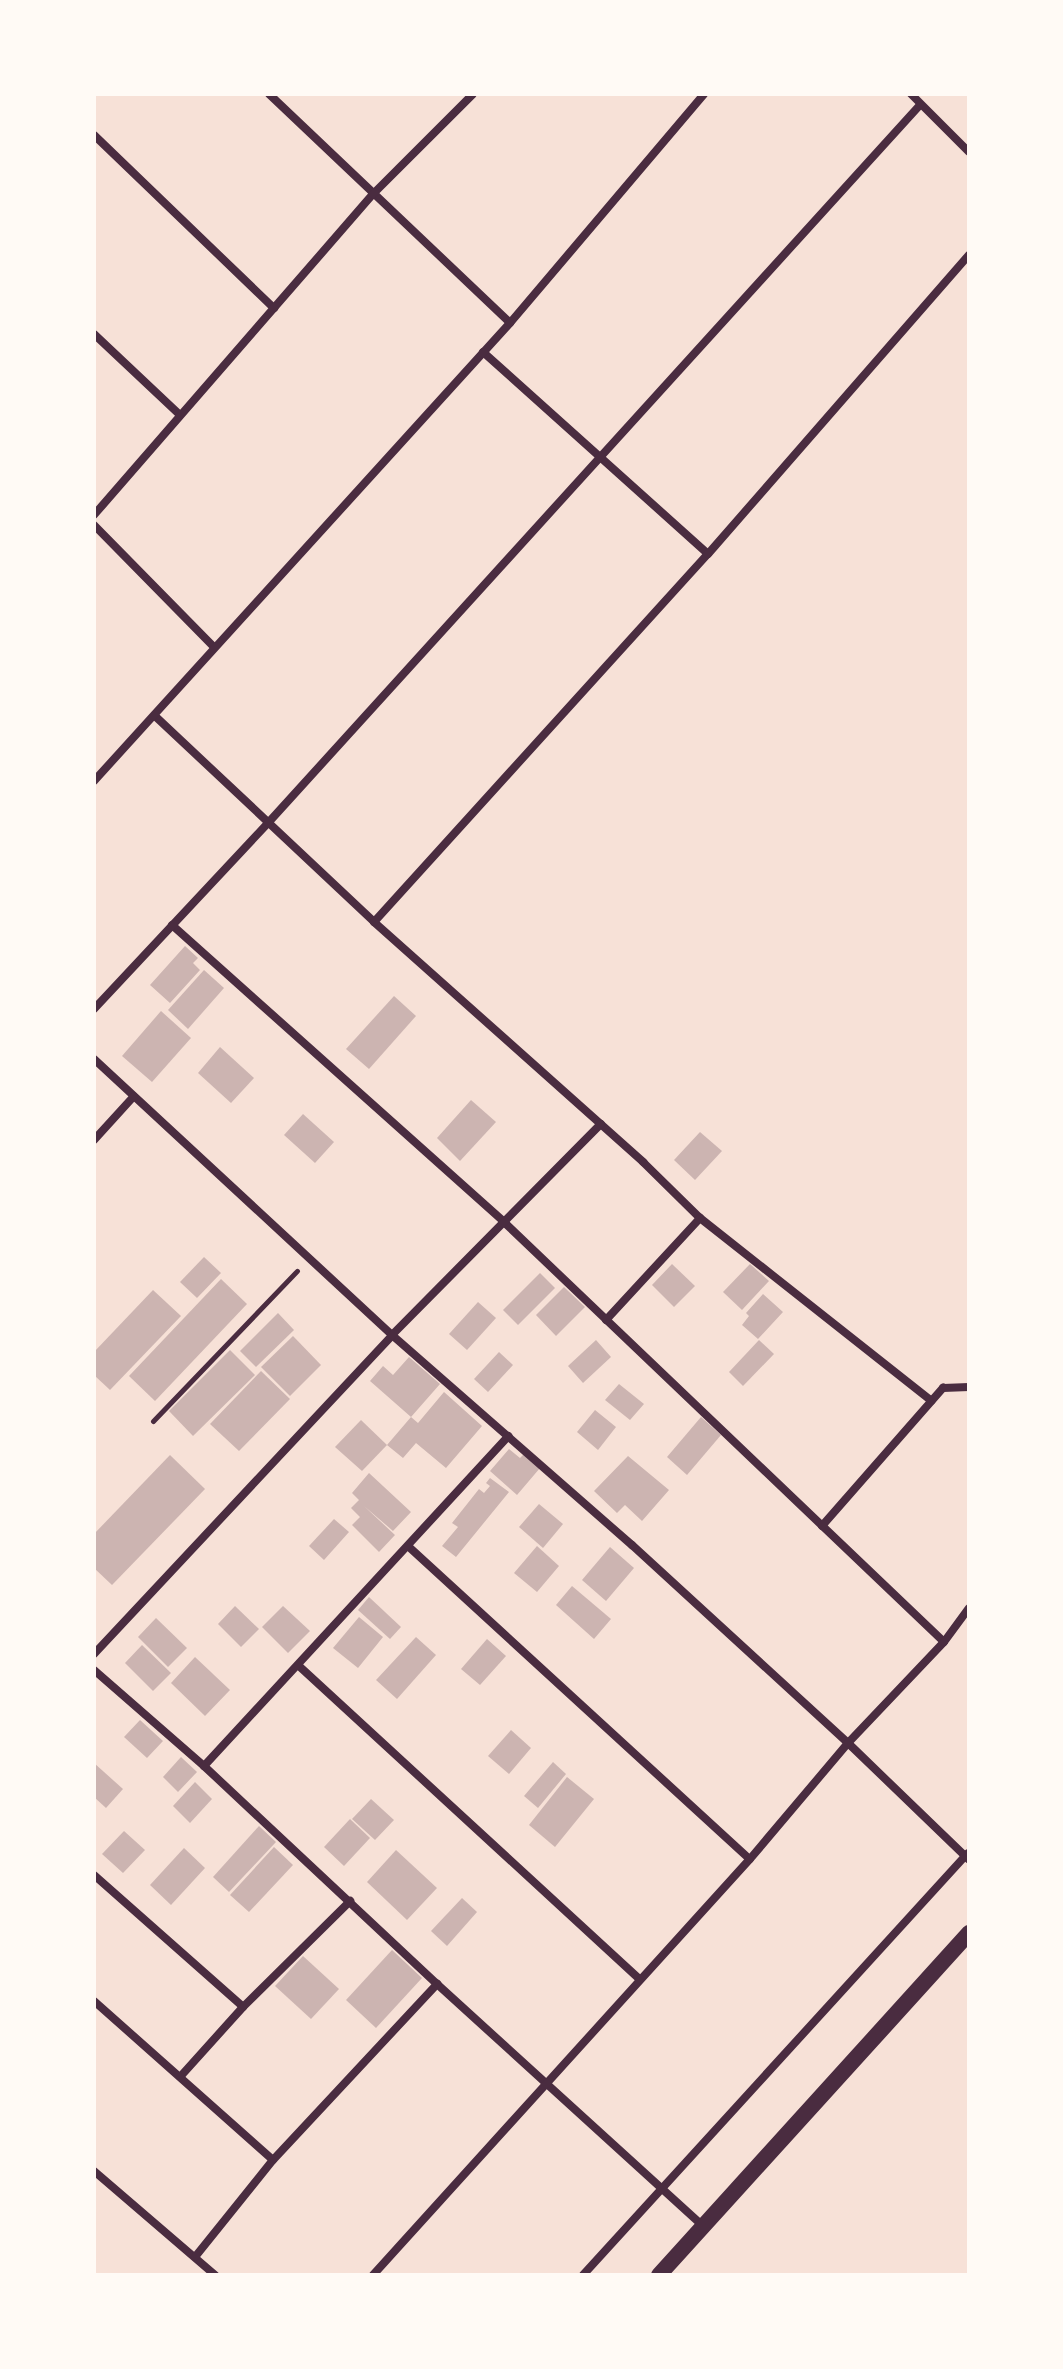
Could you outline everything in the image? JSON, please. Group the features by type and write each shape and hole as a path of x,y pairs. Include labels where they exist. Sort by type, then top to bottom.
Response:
{"main road":[{"path":"659,2275 969,1933"}],"street":[{"path":"269,94 510,323"},
{"path":"94,515 373,194 473,94"},
{"path":"94,781 155,716 213,646 510,323 704,94"},
{"path":"911,94 969,152"},
{"path":"94,1009 268,823 920,105"},
{"path":"94,135 274,308"},
{"path":"374,922 708,554 969,255"},
{"path":"94,334 180,415"},
{"path":"483,352 708,554"},
{"path":"94,525 213,646"},
{"path":"155,716 374,922 601,1124 700,1218 932,1401"},
{"path":"172,925 506,1224 944,1642"},
{"path":"94,1059 392,1335 632,1545 968,1856 583,2275"},
{"path":"94,1140 134,1096"},
{"path":"94,1654 392,1335 506,1224 601,1124"},
{"path":"606,1320 700,1218"},
{"path":"822,1526 943,1388 969,1387"},
{"path":"204,1766 508,1436"},
{"path":"409,1547 750,1859"},
{"path":"373,2275 750,1859 848,1743 944,1642 969,1608"},
{"path":"299,1666 639,1979"},
{"path":"94,1670 204,1766 703,2227"},
{"path":"96,1882 243,2007"},
{"path":"180,2077 243,2007 350,1901"},
{"path":"195,2257 273,2160 437,1984"},
{"path":"94,2001 273,2160"},
{"path":"94,2171 215,2275"}],"path":[{"path":"153,1421 309,1258"}],"building":[{"path":"185,946 198,958 193,963 200,970 170,1003 150,985"},
{"path":"204,970 224,988 188,1029 168,1010"},
{"path":"394,996 416,1016 369,1069 346,1049"},
{"path":"161,1011 191,1038 152,1082 122,1056"},
{"path":"220,1047 254,1078 231,1103 198,1073"},
{"path":"471,1100 496,1122 460,1161 437,1138"},
{"path":"303,1114 334,1142 315,1163 284,1135"},
{"path":"700,1132 722,1151 695,1180 674,1160"},
{"path":"204,1257 221,1273 197,1298 180,1282"},
{"path":"672,1264 695,1286 674,1307 652,1285"},
{"path":"750,1264 769,1281 742,1310 723,1292"},
{"path":"540,1273 555,1288 518,1325 503,1310"},
{"path":"221,1279 247,1304 155,1401 129,1376"},
{"path":"564,1287 585,1307 556,1336 536,1315"},
{"path":"153,1290 181,1316 110,1390 94,1375 94,1352"},
{"path":"763,1294 783,1312 758,1339 742,1325 749,1316 746,1313"},
{"path":"478,1302 496,1318 467,1350 449,1334"},
{"path":"278,1313 294,1330 256,1367 240,1351"},
{"path":"293,1336 321,1365 290,1396 261,1367"},
{"path":"596,1340 611,1357 583,1383 568,1366"},
{"path":"759,1340 774,1354 743,1386 729,1372"},
{"path":"230,1350 255,1375 193,1436 169,1411"},
{"path":"499,1352 513,1365 488,1392 474,1379"},
{"path":"409,1357 440,1384 411,1417 370,1381 383,1366 393,1375"},
{"path":"261,1371 290,1399 239,1451 210,1424"},
{"path":"619,1384 644,1404 630,1420 605,1400"},
{"path":"444,1392 482,1426 446,1468 416,1443 403,1458 387,1445 411,1417 418,1423"},
{"path":"595,1410 616,1427 598,1450 577,1432"},
{"path":"701,1417 721,1435 687,1475 667,1457"},
{"path":"361,1420 387,1445 362,1471 335,1447"},
{"path":"509,1449 520,1458 524,1454 540,1468 517,1495 490,1471"},
{"path":"170,1455 205,1489 112,1585 94,1568 94,1534"},
{"path":"628,1456 669,1490 642,1521 625,1505 617,1513 594,1491"},
{"path":"369,1473 411,1512 393,1531 364,1506 395,1535 379,1552 352,1525 360,1517 351,1508 359,1500 352,1493"},
{"path":"490,1478 509,1492 456,1557 442,1546 458,1527 452,1523 479,1489 484,1493 490,1486 486,1483"},
{"path":"539,1504 563,1524 543,1548 519,1527"},
{"path":"334,1519 349,1532 324,1560 309,1546"},
{"path":"537,1546 559,1566 537,1592 514,1573"},
{"path":"610,1547 634,1568 606,1601 582,1580"},
{"path":"572,1586 611,1619 594,1639 556,1605"},
{"path":"369,1597 401,1627 390,1639 358,1610"},
{"path":"235,1606 259,1629 241,1647 218,1624"},
{"path":"283,1606 310,1631 288,1653 262,1627"},
{"path":"359,1617 383,1637 358,1668 333,1648"},
{"path":"156,1618 187,1648 168,1667 138,1637"},
{"path":"416,1637 436,1655 397,1699 376,1680"},
{"path":"487,1639 506,1656 480,1685 461,1669"},
{"path":"142,1645 171,1673 153,1691 125,1663"},
{"path":"195,1657 230,1690 205,1716 171,1683"},
{"path":"140,1720 163,1741 147,1758 124,1737"},
{"path":"511,1730 531,1748 509,1774 488,1756"},
{"path":"181,1757 197,1772 178,1792 163,1777"},
{"path":"553,1762 566,1774 538,1808 524,1796"},
{"path":"94,1763 123,1789 106,1808 94,1797"},
{"path":"567,1777 594,1799 555,1847 529,1825"},
{"path":"195,1782 212,1799 190,1823 173,1806"},
{"path":"371,1799 394,1820 375,1840 352,1819"},
{"path":"350,1819 370,1838 344,1866 324,1847"},
{"path":"259,1826 276,1842 229,1892 213,1877"},
{"path":"124,1831 145,1850 123,1873 102,1854"},
{"path":"274,1847 293,1865 249,1912 230,1895"},
{"path":"184,1848 205,1868 171,1905 150,1885"},
{"path":"396,1850 437,1888 407,1920 367,1882"},
{"path":"462,1898 477,1912 447,1946 431,1931"},
{"path":"392,1950 422,1978 376,2028 346,2000"},
{"path":"303,1956 339,1989 311,2019 275,1986"}]}
